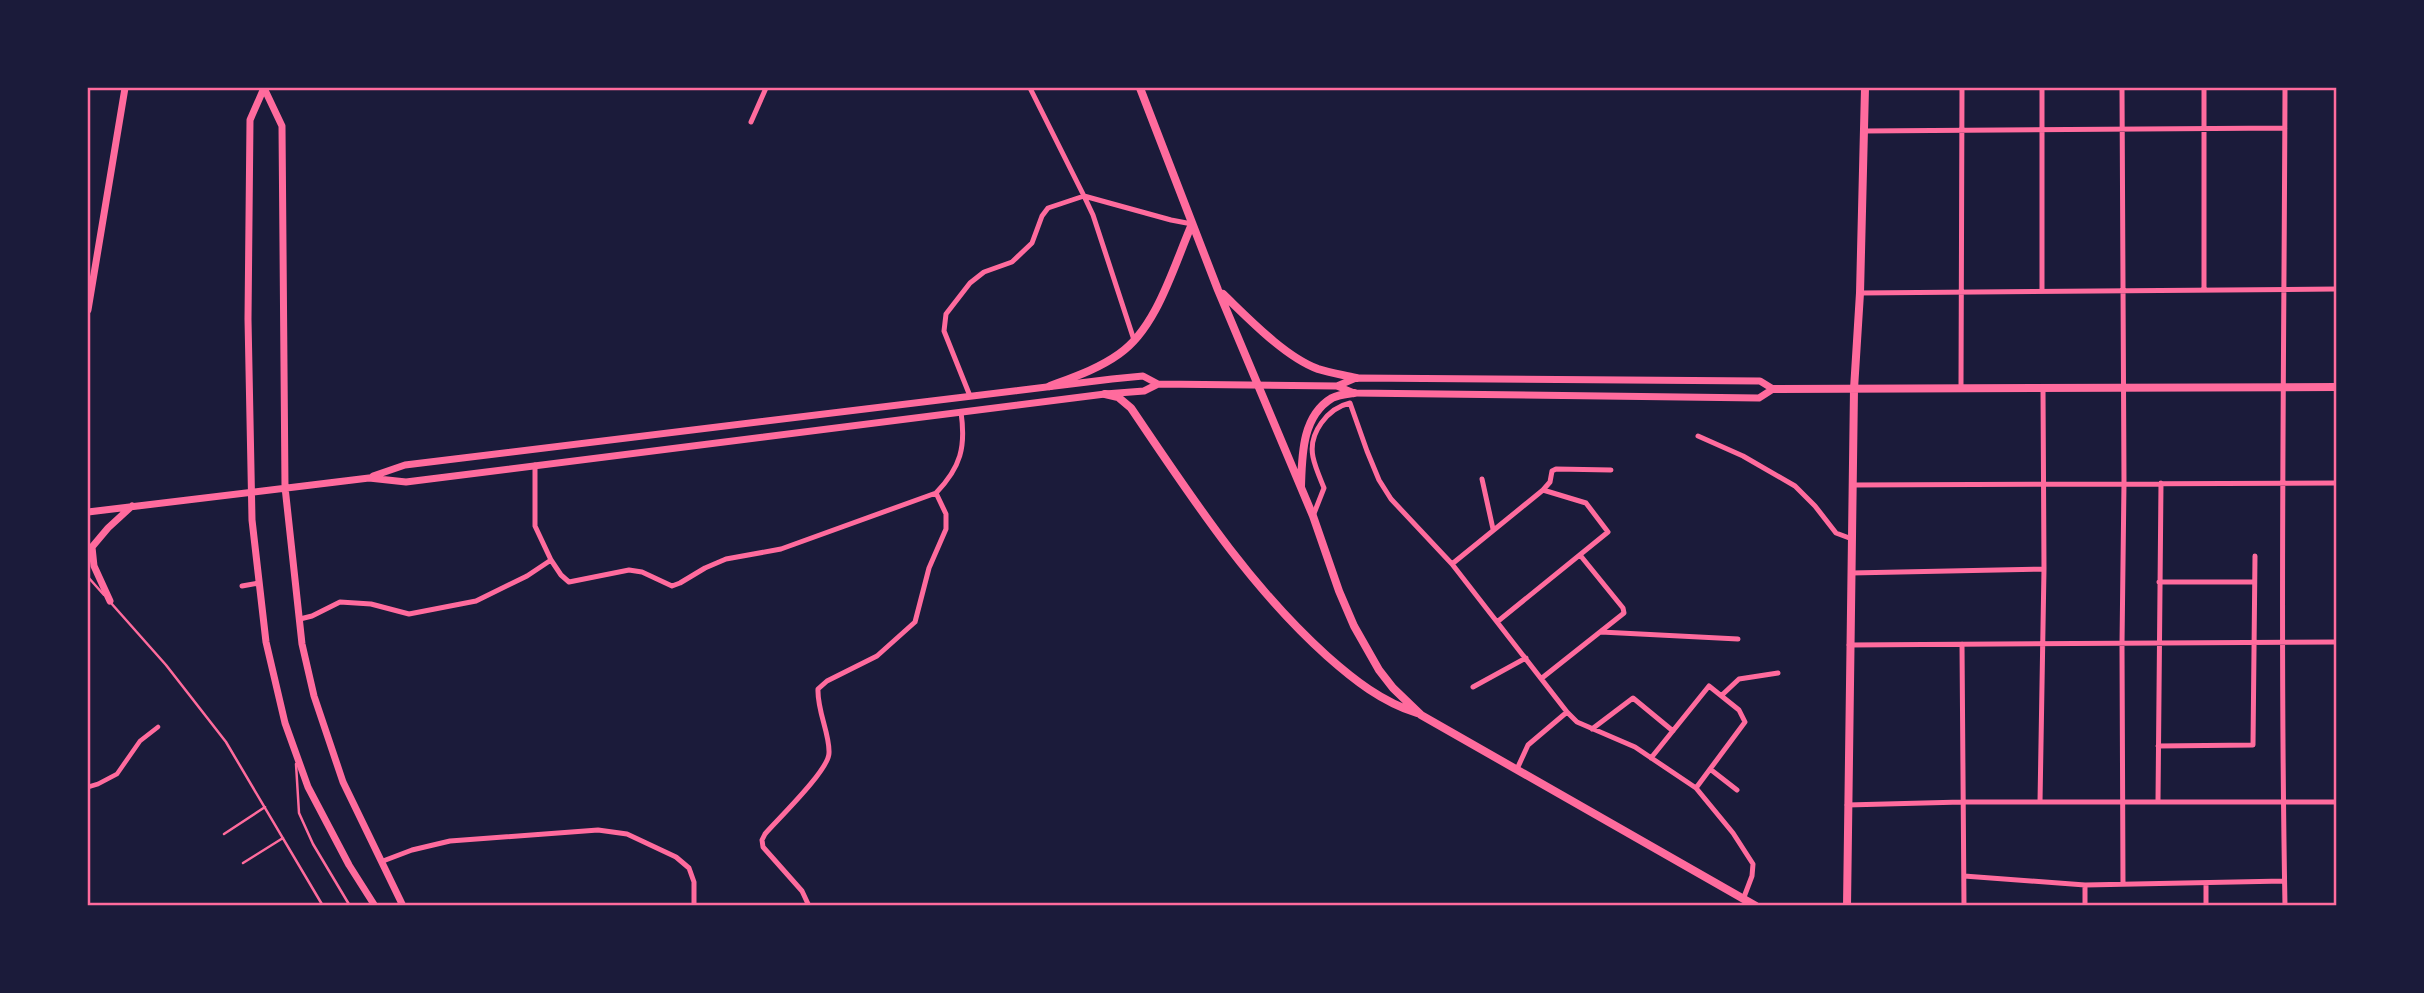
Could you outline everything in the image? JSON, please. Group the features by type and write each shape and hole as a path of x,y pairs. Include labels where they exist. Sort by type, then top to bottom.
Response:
{"main road":[{"path":"1140,88 1256,384 1313,516 1339,591 1367,649 1393,688 1421,715"},
{"path":"1847,905 1854,389 1860,293 1865,88"},
{"path":"1050,386 1092,370 1121,353 1135,340 1156,313 1192,223"},
{"path":"1219,290 1258,328 1287,351 1317,369 1356,378"},
{"path":"1773,389 2336,387"},
{"path":"1300,489 1303,441 1312,422 1323,405 1334,397 1354,393"},
{"path":"1105,394 1118,397 1131,408 1206,517 1273,604 1346,673 1382,698 1421,715 1756,905"}],"street":[{"path":"88,310 125,88"},
{"path":"264,88 282,126 285,487 308,671 343,782 403,905"},
{"path":"264,88 250,120 248,319 253,520 266,642 275,684 308,787 349,865 376,905"},
{"path":"751,122 766,88"},
{"path":"1030,88 1093,215 1135,340"},
{"path":"1961,387 1962,88"},
{"path":"2042,88 2042,291"},
{"path":"2122,88 2123,884"},
{"path":"2204,88 2204,290"},
{"path":"2285,88 2285,483 2282,643 2285,905"},
{"path":"1864,131 2284,128"},
{"path":"970,396 944,331 946,314 970,283 984,272 1012,262 1032,243 1042,216 1048,208 1084,196 1171,220 1192,223"},
{"path":"1860,293 2336,289"},
{"path":"369,478 405,465 1050,386 1143,376 1158,384"},
{"path":"88,512 369,478 406,482 1143,391 1158,384 1337,386 1354,393 1759,398 1773,389 1760,382 1356,378 1337,386"},
{"path":"2040,802 2044,569 2043,389"},
{"path":"1313,516 1324,488 1312,454 1314,438 1331,411 1350,403 1375,470 1391,499 1452,564 1567,712 1577,722 1617,738 1696,788 1733,833 1753,864 1752,876 1744,897"},
{"path":"535,466 536,526 551,561 569,583 629,570 642,572 671,586 726,559 781,549 936,493 960,460 964,436 961,412"},
{"path":"1698,436 1743,456 1795,486 1836,533 1852,539"},
{"path":"1452,564 1543,490 1550,482 1552,471 1611,470"},
{"path":"1482,479 1493,529"},
{"path":"2158,801 2161,483"},
{"path":"1852,485 2336,483"},
{"path":"1497,622 1608,532 1586,503 1543,490"},
{"path":"809,905 802,891 763,847 762,840 824,768 830,754 817,699 818,689 827,681 877,656 915,622 929,568 946,529 946,514 936,493"},
{"path":"110,601 94,566 92,547 132,506"},
{"path":"1542,678 1625,613 1580,555"},
{"path":"2158,746 2253,745 2255,556"},
{"path":"300,619 340,602 371,604 409,614 477,601 551,561"},
{"path":"1851,573 2044,569"},
{"path":"2159,582 2254,582"},
{"path":"242,586 259,583"},
{"path":"1601,632 1738,639"},
{"path":"1849,645 2336,642"},
{"path":"1962,644 1964,905"},
{"path":"1472,687 1526,658"},
{"path":"1722,695 1739,679 1778,673"},
{"path":"1651,758 1709,686 1739,710 1745,722 1696,788"},
{"path":"1592,729 1633,698 1673,731"},
{"path":"1517,769 1528,745 1567,712"},
{"path":"88,787 117,774 128,754 158,727"},
{"path":"1710,769 1737,790"},
{"path":"1847,805 1962,802 2336,802"},
{"path":"383,861 412,850 450,841 608,831 627,834 676,857 689,868 694,883 694,905"},
{"path":"1964,876 2085,885 2284,881"},
{"path":"2206,884 2206,905"},
{"path":"2085,885 2085,905"}],"lane":[{"path":"88,577 166,665 226,741 324,905"},
{"path":"296,754 299,813 313,844 350,905"},
{"path":"224,834 265,807"},
{"path":"243,863 283,838"}]}
